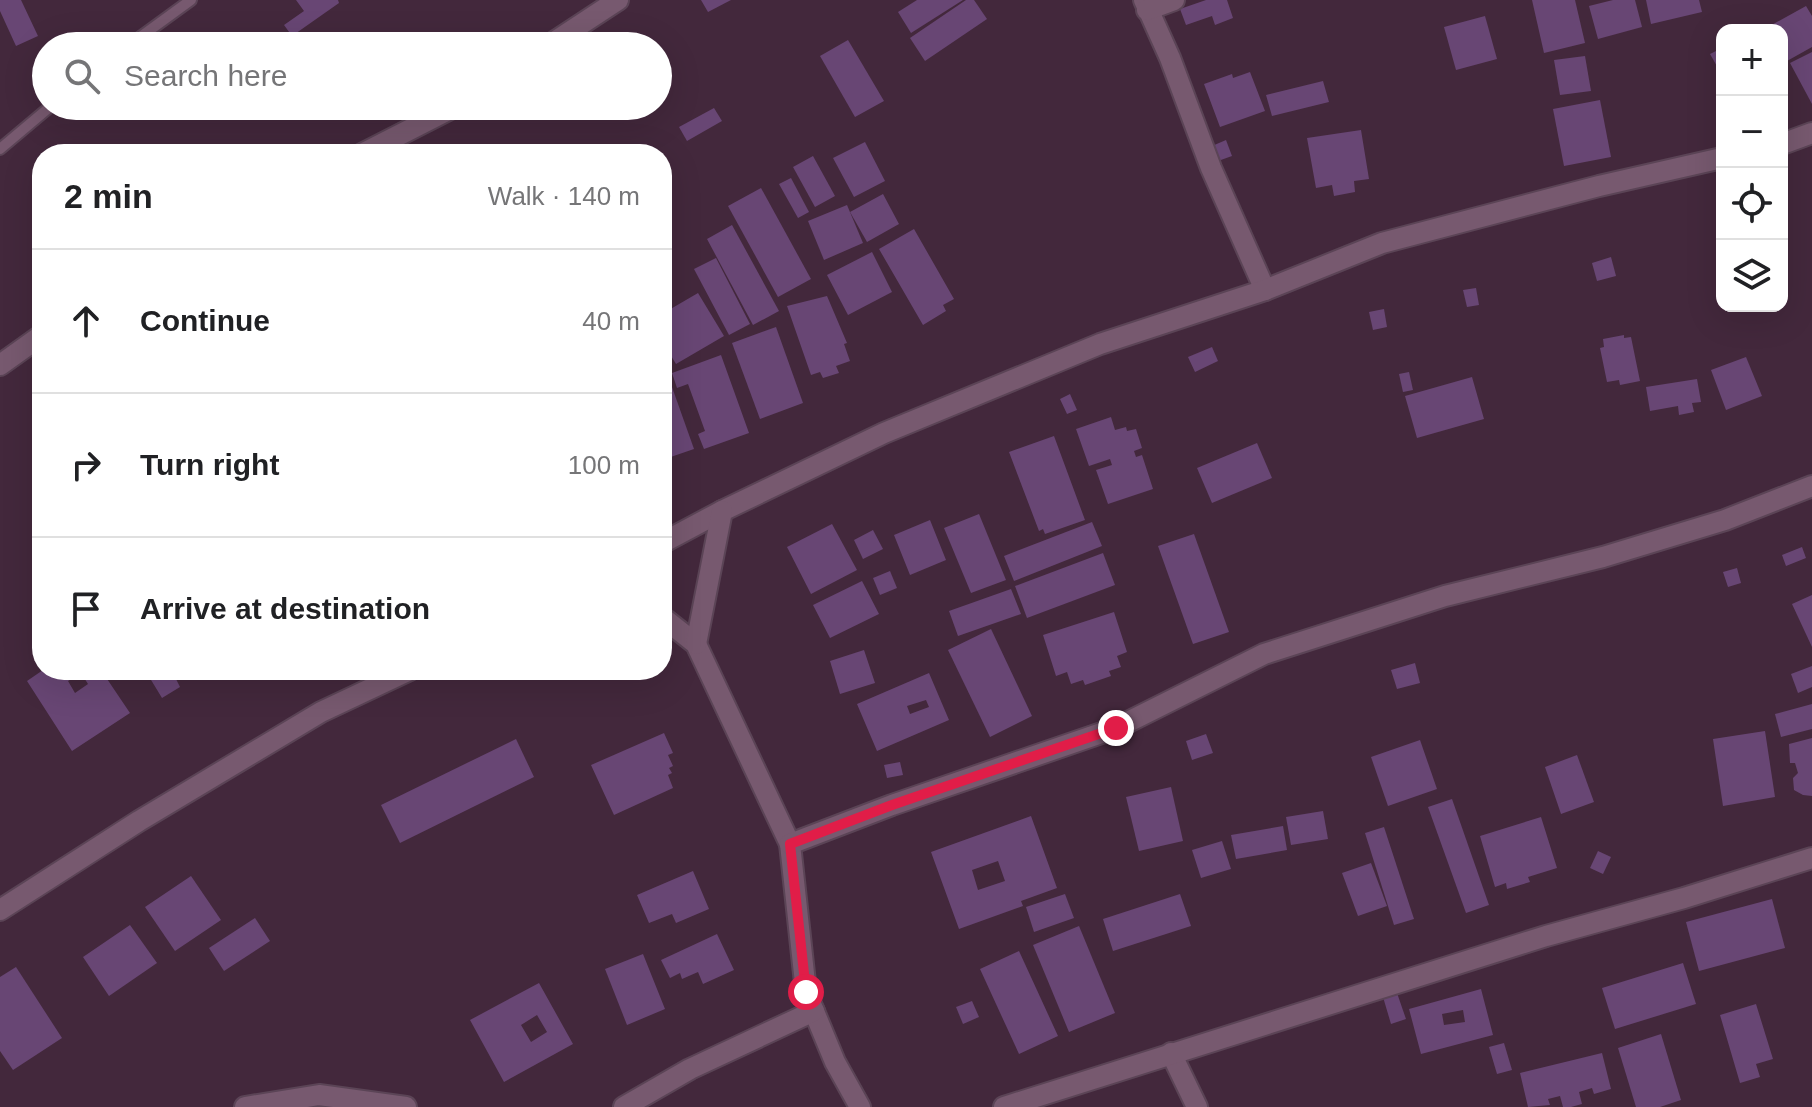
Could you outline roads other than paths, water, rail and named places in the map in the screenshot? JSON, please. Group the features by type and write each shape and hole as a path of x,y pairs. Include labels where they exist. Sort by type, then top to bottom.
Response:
{"street":[{"path":"569,32 618,0"},
{"path":"1174,0 1146,5 1170,58 1211,168 1265,290"},
{"path":"382,144 429,120"},
{"path":"1788,142 1812,133"},
{"path":"672,538 884,433 1100,344 1265,290 1382,243 1599,186 1716,159"},
{"path":"0,365 32,342"},
{"path":"790,844 892,805 1116,728 1264,654 1445,596 1603,557 1725,520 1812,486"},
{"path":"696,644 722,511"},
{"path":"672,625 696,644 790,844 806,992 835,1062 860,1107"},
{"path":"0,910 139,821 321,712 389,680"},
{"path":"1004,1107 1546,936 1812,858"},
{"path":"624,1107 690,1069 814,1011"},
{"path":"1171,1053 1197,1107"},
{"path":"245,1107 319,1095 406,1107"}],"lane":[{"path":"147,32 191,0"},
{"path":"0,149 34,120"}]}
